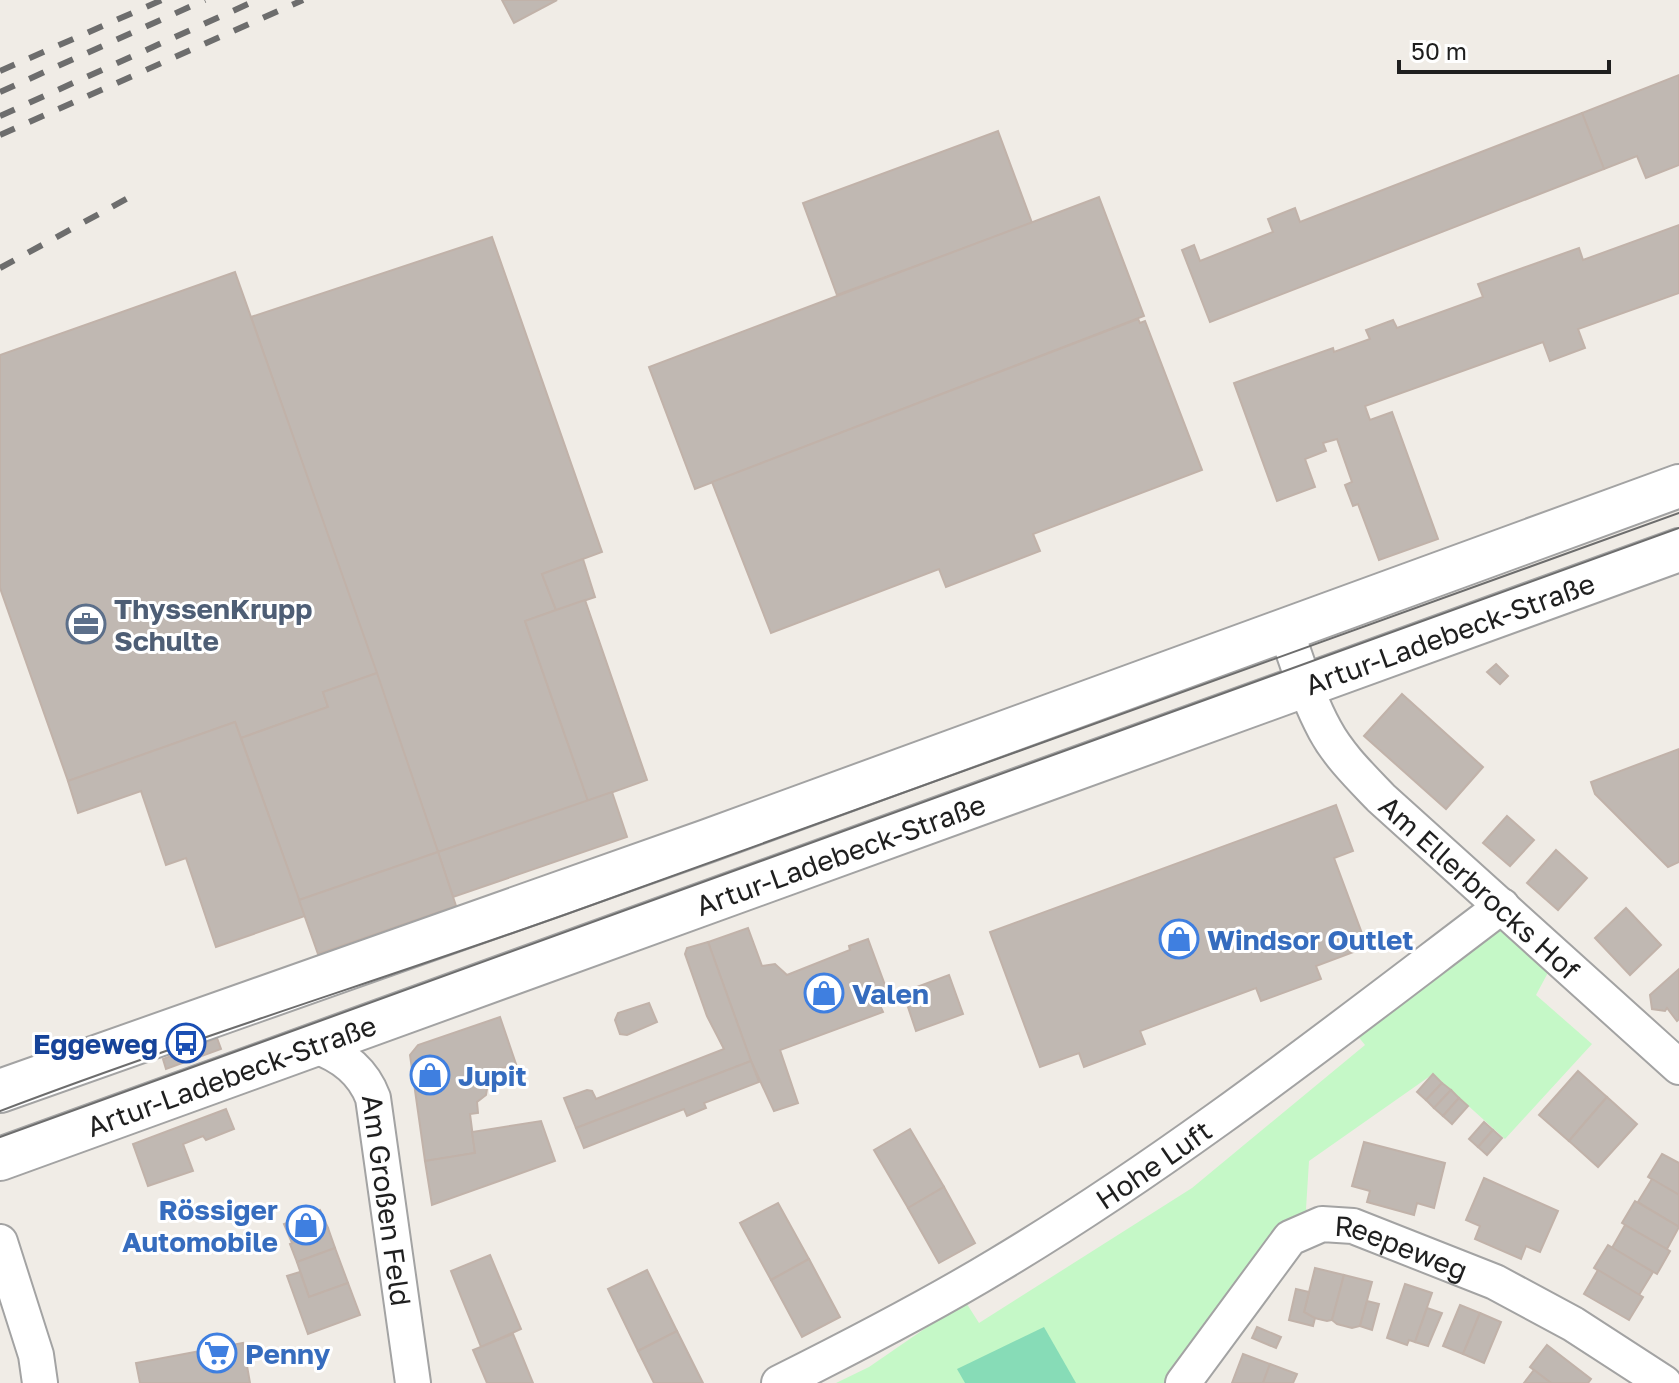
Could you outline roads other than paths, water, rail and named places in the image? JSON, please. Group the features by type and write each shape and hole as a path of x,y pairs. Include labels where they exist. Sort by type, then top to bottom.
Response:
{"street":[{"name":"Artur-Ladebeck-Straße","path":"0,1091 707,841 1679,486"},
{"name":"Artur-Ladebeck-Straße","path":"0,1159 1679,550"},
{"name":"Am Ellerbrocks Hof","path":"1286,631 1305,686 1326,731 1351,767 1381,798 1679,1067"},
{"name":"Hohe Luft","path":"779,1383 863,1341 999,1264 1140,1173 1277,1076 1502,906"},
{"name":"Am Großen Feld","path":"315,1046 339,1056 362,1076 373,1098 413,1383"},
{"name":"Reepeweg","path":"1183,1383 1290,1238 1322,1224 1353,1226 1495,1282 1573,1324 1664,1383"},
{"path":"0,1242 34,1348 40,1383"},
{"path":"1664,1383 1679,1361"}],"tram line":[{"path":"0,1111 567,914 1679,513"},
{"path":"0,1137 1679,528"}],"railway":[{"path":"0,71 162,0"},
{"path":"0,92 205,0"},
{"path":"0,116 257,0"},
{"path":"0,135 303,0"},
{"path":"0,268 130,197"}],"place":[{"name":"ThyssenKrupp Schulte","path":"86,624"},
{"name":"Windsor Outlet","path":"1179,939"},
{"name":"Valen","path":"824,993"},
{"name":"Eggeweg","path":"186,1043"},
{"name":"Jupit","path":"430,1075"},
{"name":"Rössiger Automobile","path":"306,1225"},
{"name":"Penny","path":"217,1353"}]}
